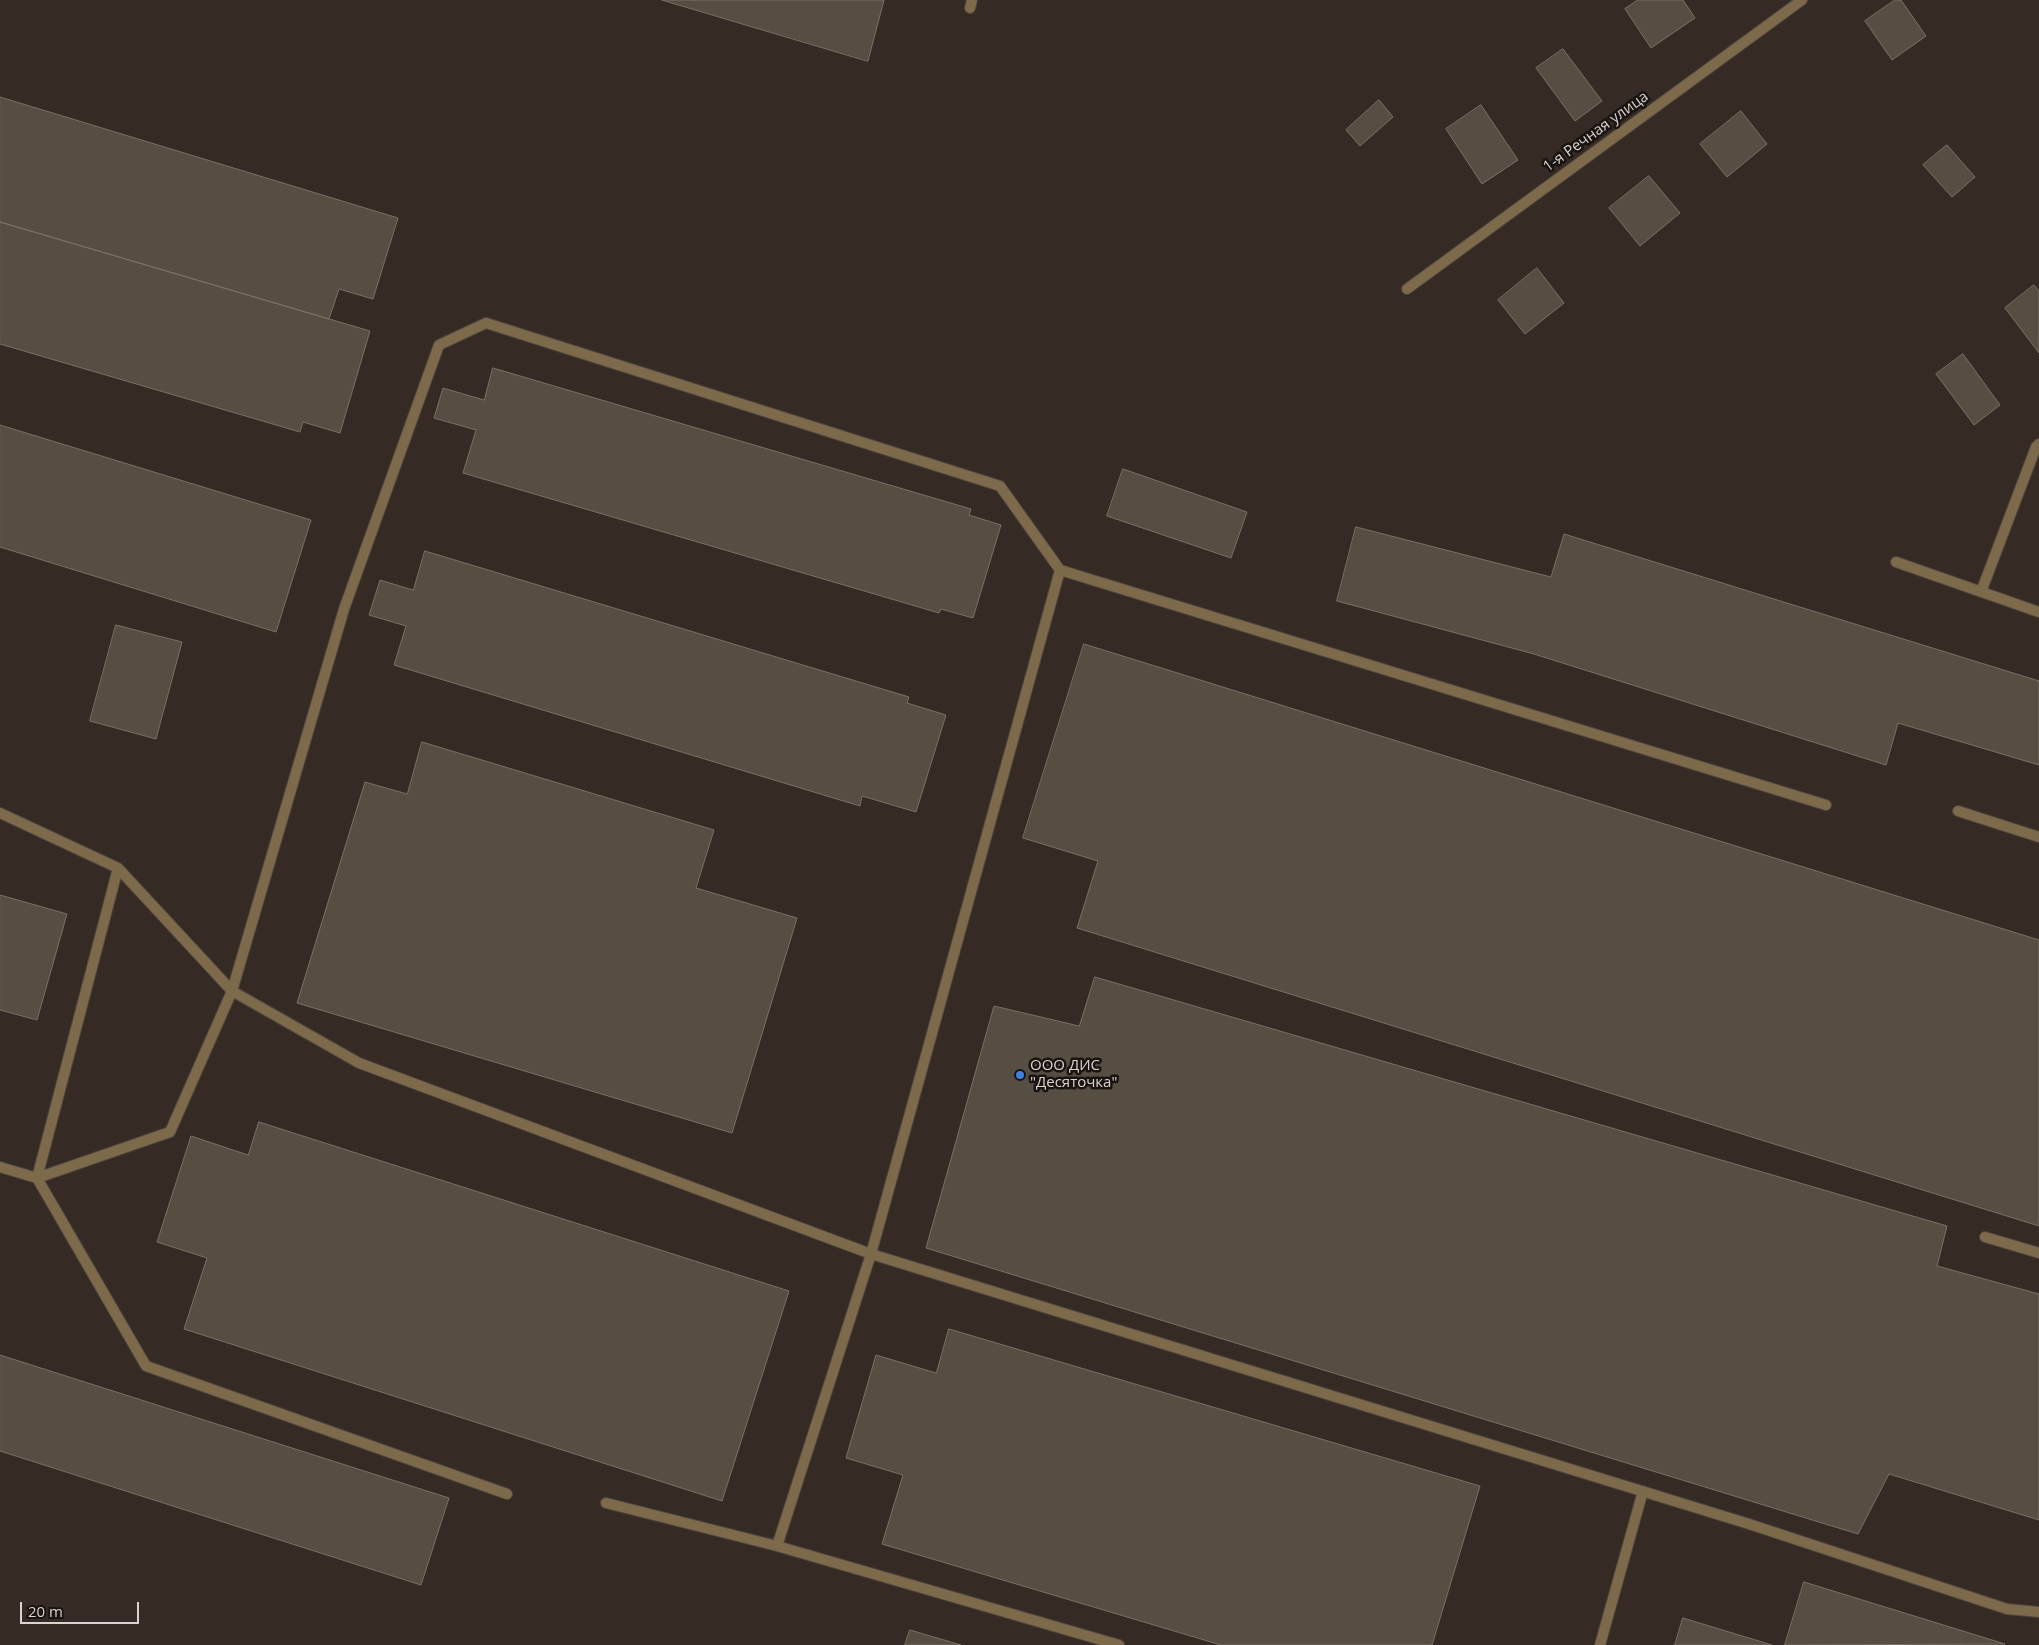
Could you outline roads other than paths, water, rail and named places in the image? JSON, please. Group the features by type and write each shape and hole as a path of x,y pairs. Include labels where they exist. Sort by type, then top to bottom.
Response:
{"street":[{"name":"1-я Речная улица","path":"1407,289 1802,0"},
{"path":"0,1166 37,1178 170,1132 232,991 344,609 439,345 486,323 1000,486 1060,570 1826,805"},
{"path":"1981,592 2037,446"},
{"path":"1896,562 2039,612"},
{"path":"777,1546 871,1254 1060,570"},
{"path":"1958,811 2039,837"},
{"path":"0,813 118,868 232,991 359,1063 871,1254 1749,1524 2007,1609 2039,1612"},
{"path":"118,868 37,1178 146,1366 507,1494"},
{"path":"1985,1237 2039,1253"},
{"path":"1600,1645 1643,1491"},
{"path":"606,1503 777,1546 1119,1645"}],"place":[{"name":"ООО ДИС \"Десяточка\"","path":"1020,1075"}]}
